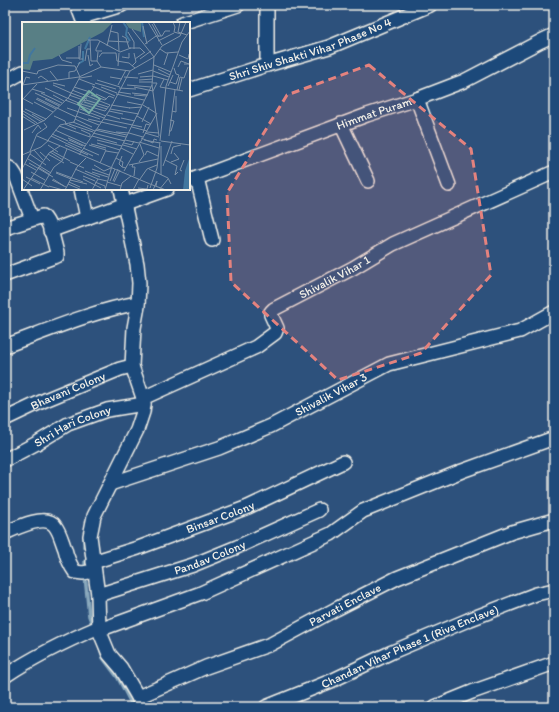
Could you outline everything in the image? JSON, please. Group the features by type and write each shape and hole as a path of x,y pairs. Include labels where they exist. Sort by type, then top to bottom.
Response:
{"street":[{"path":"81,15 122,5"},
{"path":"185,22 238,5"},
{"path":"267,5 268,64"},
{"name":"Shri Shiv Shakti Vihar Phase No 4","path":"190,90 268,64 329,47 430,5"},
{"name":"Himmat Puram","path":"193,180 341,124 464,82 554,35"},
{"path":"5,82 22,73"},
{"path":"417,99 450,185"},
{"path":"341,124 368,181"},
{"path":"5,167 9,167 13,170 32,219"},
{"name":"Shivalik Vihar 1","path":"144,401 256,347 275,333 277,328 271,315 271,312 274,309 353,268 393,244 554,172"},
{"path":"193,180 212,240"},
{"path":"81,190 87,218"},
{"path":"121,190 137,264 139,283 138,303 134,328 132,366 144,401 143,412 137,430 94,516 91,525 89,570 98,595 96,629 109,654 121,668 140,702"},
{"path":"50,231 164,190"},
{"path":"5,228 43,216 46,218 56,256 5,275"},
{"path":"5,346 80,319 125,305 138,303"},
{"name":"Shivalik Vihar 3","path":"110,484 219,448 271,426 389,364 520,331 554,312"},
{"name":"Bhavani Colony","path":"5,419 44,400 120,369 132,366"},
{"name":"Shri Hari Colony","path":"5,460 68,424 107,410 144,401"},
{"path":"5,676 53,648 96,629 201,593 331,534 363,511 462,471 554,438"},
{"name":"Binsar Colony","path":"89,570 138,548 248,507 343,462"},
{"name":"Pandav Colony","path":"98,595 192,565 237,547 319,510"},
{"name":"Parvati Enclave","path":"140,702 206,667 271,644 397,578 512,532 554,520"},
{"path":"5,533 27,524 41,521 51,523 55,525 59,533 71,567 75,572 89,570"},
{"name":"Chandan Vihar Phase 1 (Riva Enclave)","path":"266,707 331,681 392,652 468,620 536,594 554,590"},
{"path":"435,707 472,692 554,663"}],"highlighted area":[{"path":"369,65 471,149 491,275 421,353 338,380 231,282 227,193 287,95"}],"waterway":[{"path":"84,538 84,547"},
{"path":"85,561 85,570"},
{"path":"85,576 89,616 93,627"},
{"path":"100,648 103,658 118,678 133,707"}]}
